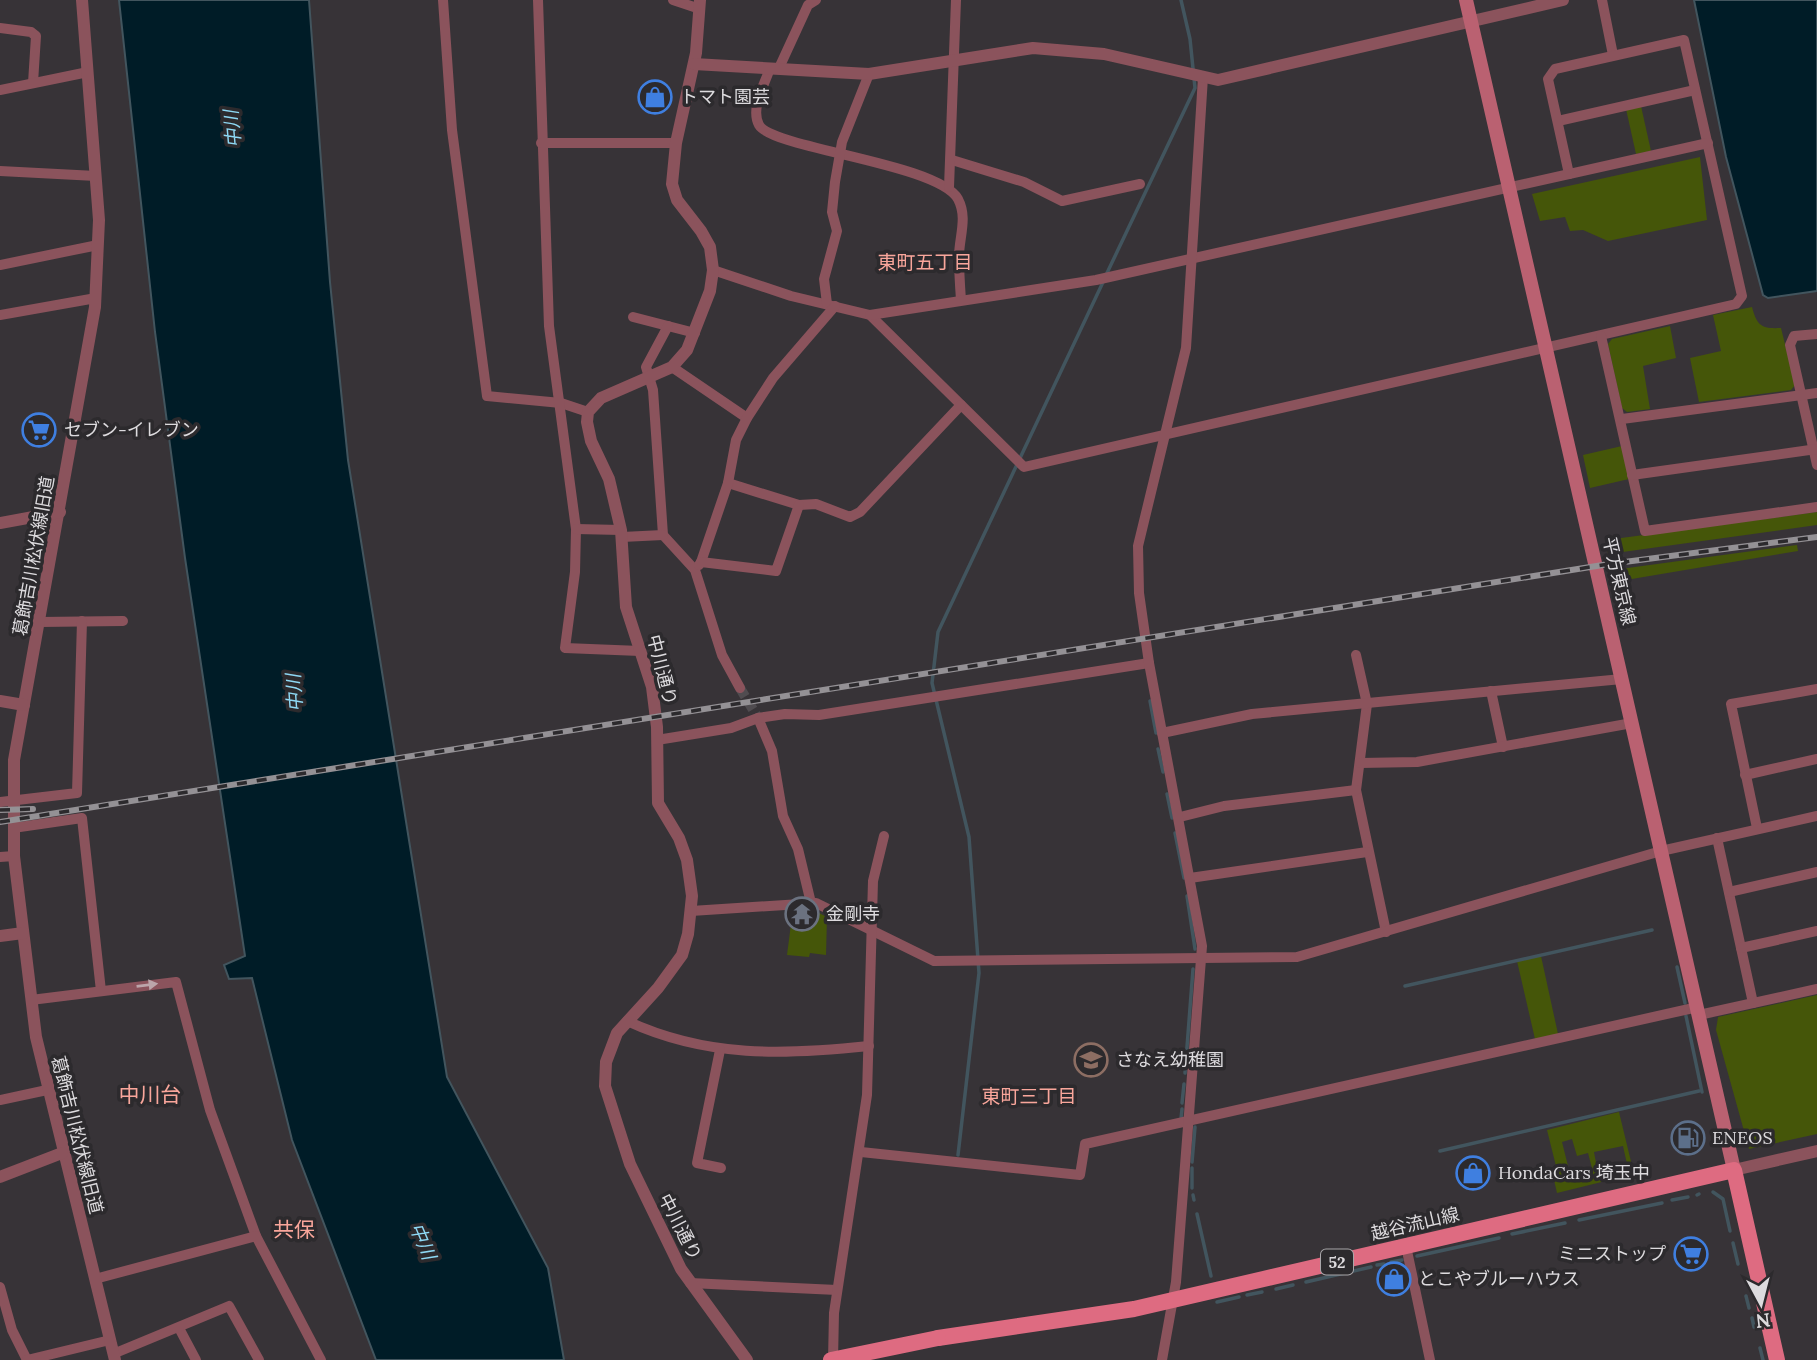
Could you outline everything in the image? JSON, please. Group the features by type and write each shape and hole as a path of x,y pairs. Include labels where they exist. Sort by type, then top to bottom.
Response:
{"main road":[{"name":"平方東京線","path":"1466,0 1734,1170"},
{"name":"越谷流山線","path":"832,1360 938,1338 1050,1324 1173,1300 1734,1170"},
{"path":"1734,1170 1777,1360"}],"street":[{"name":"葛飾吉川松伏線旧道","path":"82,0 96,176 96,298 60,512 6,802 13,828 31,1000 47,1090 114,1357"},
{"path":"443,0 452,130 487,396 561,403 588,411 601,398 672,367 687,350 710,291 713,270 706,240 673,193 676,143 694,64 700,4 673,0"},
{"path":"538,0 541,18 541,143 547,206 548,326 561,403 576,529 575,572 565,648 640,651"},
{"path":"816,0 808,5 756,107 759,125 793,140 949,187"},
{"path":"957,0 949,187 962,208 964,217 959,256 961,300"},
{"path":"694,64 869,74 1033,48 1104,54 1218,80 1563,0"},
{"path":"1602,0 1613,55"},
{"path":"0,28 31,32 36,36 33,83"},
{"path":"870,315 1024,467 1601,337 1736,304 1742,296 1684,40 1555,69 1548,79 1569,174"},
{"path":"0,90 89,72"},
{"path":"831,305 824,279 837,232 832,212 840,153 869,74"},
{"path":"1162,1360 1173,1300 1202,958 1180,817 1149,663 1139,593 1138,546 1186,348 1194,258 1202,76"},
{"path":"1558,121 1695,89"},
{"path":"541,143 676,143"},
{"path":"713,270 870,315 1113,276 1707,143"},
{"path":"952,160 1024,182 1062,201 1140,184"},
{"path":"0,171 96,176"},
{"path":"0,265 98,246"},
{"path":"0,315 96,298"},
{"path":"698,566 728,483 736,440 747,418 774,378 831,305"},
{"path":"633,317 695,333"},
{"path":"663,535 657,429 646,367 668,326"},
{"path":"1817,334 1794,336 1790,345 1804,395 1817,465"},
{"path":"1601,337 1622,419 1644,531 1817,506"},
{"path":"672,367 747,418"},
{"path":"1622,419 1817,393"},
{"path":"728,483 799,505 816,504 850,517 860,512 961,405"},
{"name":"中川通り","path":"588,411 588,431 609,479 621,533 626,607 652,687 657,740 658,803 679,838 687,860 691,911 688,934 673,970 627,1021 609,1048 605,1086 630,1164 690,1283 747,1360"},
{"path":"1632,475 1815,449"},
{"path":"698,566 776,571 799,505"},
{"path":"0,523 60,512"},
{"path":"576,529 663,535 698,566 722,655 740,688"},
{"path":"6,802 77,793 82,621"},
{"path":"40,622 122,621"},
{"path":"1356,655 1367,704 1356,790 1386,932"},
{"path":"657,740 731,728 758,718 785,714 820,715 1149,663"},
{"path":"1163,733 1252,714 1622,679"},
{"path":"1757,828 1731,704 1817,689"},
{"path":"1491,691 1503,747"},
{"path":"0,701 24,705"},
{"path":"758,718 772,751 783,817 798,849 811,903"},
{"path":"1360,763 1417,762 1632,723"},
{"path":"1745,775 1817,759"},
{"path":"1180,817 1224,806 1356,790"},
{"path":"691,911 817,903 934,961 1297,957 1661,851 1817,816"},
{"path":"13,828 82,818 101,991"},
{"path":"832,1360 837,1290 861,1152 869,1046 873,881 884,836"},
{"path":"1717,838 1753,1003"},
{"path":"1190,878 1367,852"},
{"path":"0,858 14,856"},
{"path":"1729,892 1817,873"},
{"path":"1741,948 1817,931"},
{"path":"0,936 23,933"},
{"path":"31,1000 176,982 206,1097 256,1236 321,1360"},
{"path":"861,1152 1080,1175 1085,1144 1698,1011 1753,1003 1817,989"},
{"path":"627,1021 664,1036 720,1049 774,1054 869,1046"},
{"path":"720,1049 697,1163 721,1168"},
{"path":"0,1100 47,1090"},
{"path":"1734,1170 1817,1150"},
{"path":"0,1177 62,1153"},
{"path":"95,1279 256,1236"},
{"path":"1406,1246 1430,1360"},
{"path":"690,1283 837,1290"},
{"path":"0,1287 12,1330 27,1360 110,1340"},
{"path":"114,1357 229,1306 259,1360"},
{"path":"179,1328 196,1360"}],"green space":[{"path":"1641,106 1651,151 1636,154 1626,109"},
{"path":"1700,157 1707,220 1608,241 1583,230 1570,231 1565,217 1540,221 1532,194"},
{"path":"1752,307 1761,325 1781,328 1795,385 1791,390 1699,402 1690,358 1721,351 1713,315"},
{"path":"1670,326 1676,358 1643,366 1650,409 1627,412 1622,408 1608,344 1612,339"},
{"path":"1622,446 1629,479 1590,488 1583,455"},
{"path":"1817,512 1817,525 1608,554 1606,540"},
{"path":"1797,545 1798,551 1614,582 1613,570"},
{"path":"797,911 815,911 827,917 826,955 787,955 791,924 796,924"},
{"path":"1541,956 1558,1034 1535,1039 1517,961"},
{"path":"1817,995 1817,1134 1749,1149 1716,1030 1718,1017"},
{"path":"1619,1112 1634,1174 1557,1193 1552,1171 1557,1170 1547,1130","holes":["1572,1139 1577,1156 1588,1153 1593,1172 1564,1180 1561,1169 1568,1166 1562,1142","1623,1146 1627,1164 1597,1168 1594,1152"]}],"water":[{"name":"中川","path":"119,0 309,0 330,282 348,460 447,1077 548,1268 564,1360 376,1360 292,1140 252,978 229,979 224,965 245,956 185,558 155,332"},
{"path":"1694,0 1817,0 1817,291 1768,298 1763,295 1726,157"}],"waterway":[{"path":"1107,273 1195,88 1190,39 1181,0"},
{"path":"958,1155 979,973 969,837 932,683 938,632 1104,280"},
{"path":"1150,701 1156,733"},
{"path":"1158,749 1163,772"},
{"path":"1167,794 1172,818"},
{"path":"1175,833 1184,878"},
{"path":"1187,896 1195,949"},
{"path":"1405,986 1652,930"},
{"path":"1677,967 1685,1003"},
{"path":"1185,1073 1193,969"},
{"path":"1686,1016 1702,1092"},
{"path":"1182,1103 1184,1084"},
{"path":"1440,1151 1699,1091"},
{"path":"1181,1119 1182,1109"},
{"path":"1192,1162 1195,1127"},
{"path":"1192,1168 1192,1188"},
{"path":"1713,1192 1723,1199 1730,1231"},
{"path":"1193,1195 1194,1200"},
{"path":"1672,1200 1688,1197"},
{"path":"1579,1220 1662,1203"},
{"path":"1197,1214 1211,1276"},
{"path":"1512,1234 1565,1223"},
{"path":"1417,1256 1499,1238"},
{"path":"1733,1243 1738,1264"},
{"path":"1391,1262 1402,1260"},
{"path":"1377,1265 1384,1264"},
{"path":"1306,1282 1371,1267"},
{"path":"1276,1289 1293,1285"},
{"path":"1247,1295 1262,1292"},
{"path":"1746,1296 1749,1308"},
{"path":"1217,1302 1239,1297"},
{"path":"1752,1318 1754,1327"},
{"path":"1760,1348 1763,1360"}],"tunnel":[{"path":"740,688 758,718"}],"railway":[{"path":"0,822 1609,564 1817,537"},
{"path":"0,810 33,809"}],"place":[{"name":"トマト園芸","path":"655,97"},
{"name":"セブン-イレブン","path":"39,430"},
{"name":"金剛寺","path":"802,914"},
{"name":"さなえ幼稚園","path":"1091,1060"},
{"name":"ENEOS","path":"1688,1138"},
{"name":"HondaCars 埼玉中","path":"1473,1173"},
{"name":"ミニストップ","path":"1691,1254"},
{"name":"とこやブルーハウス","path":"1394,1279"}],"district":[{"name":"東町五丁目","path":"925,262"},
{"name":"中川台","path":"150,1095"},
{"name":"東町三丁目","path":"1029,1096"},
{"name":"共保","path":"294,1230"}]}
